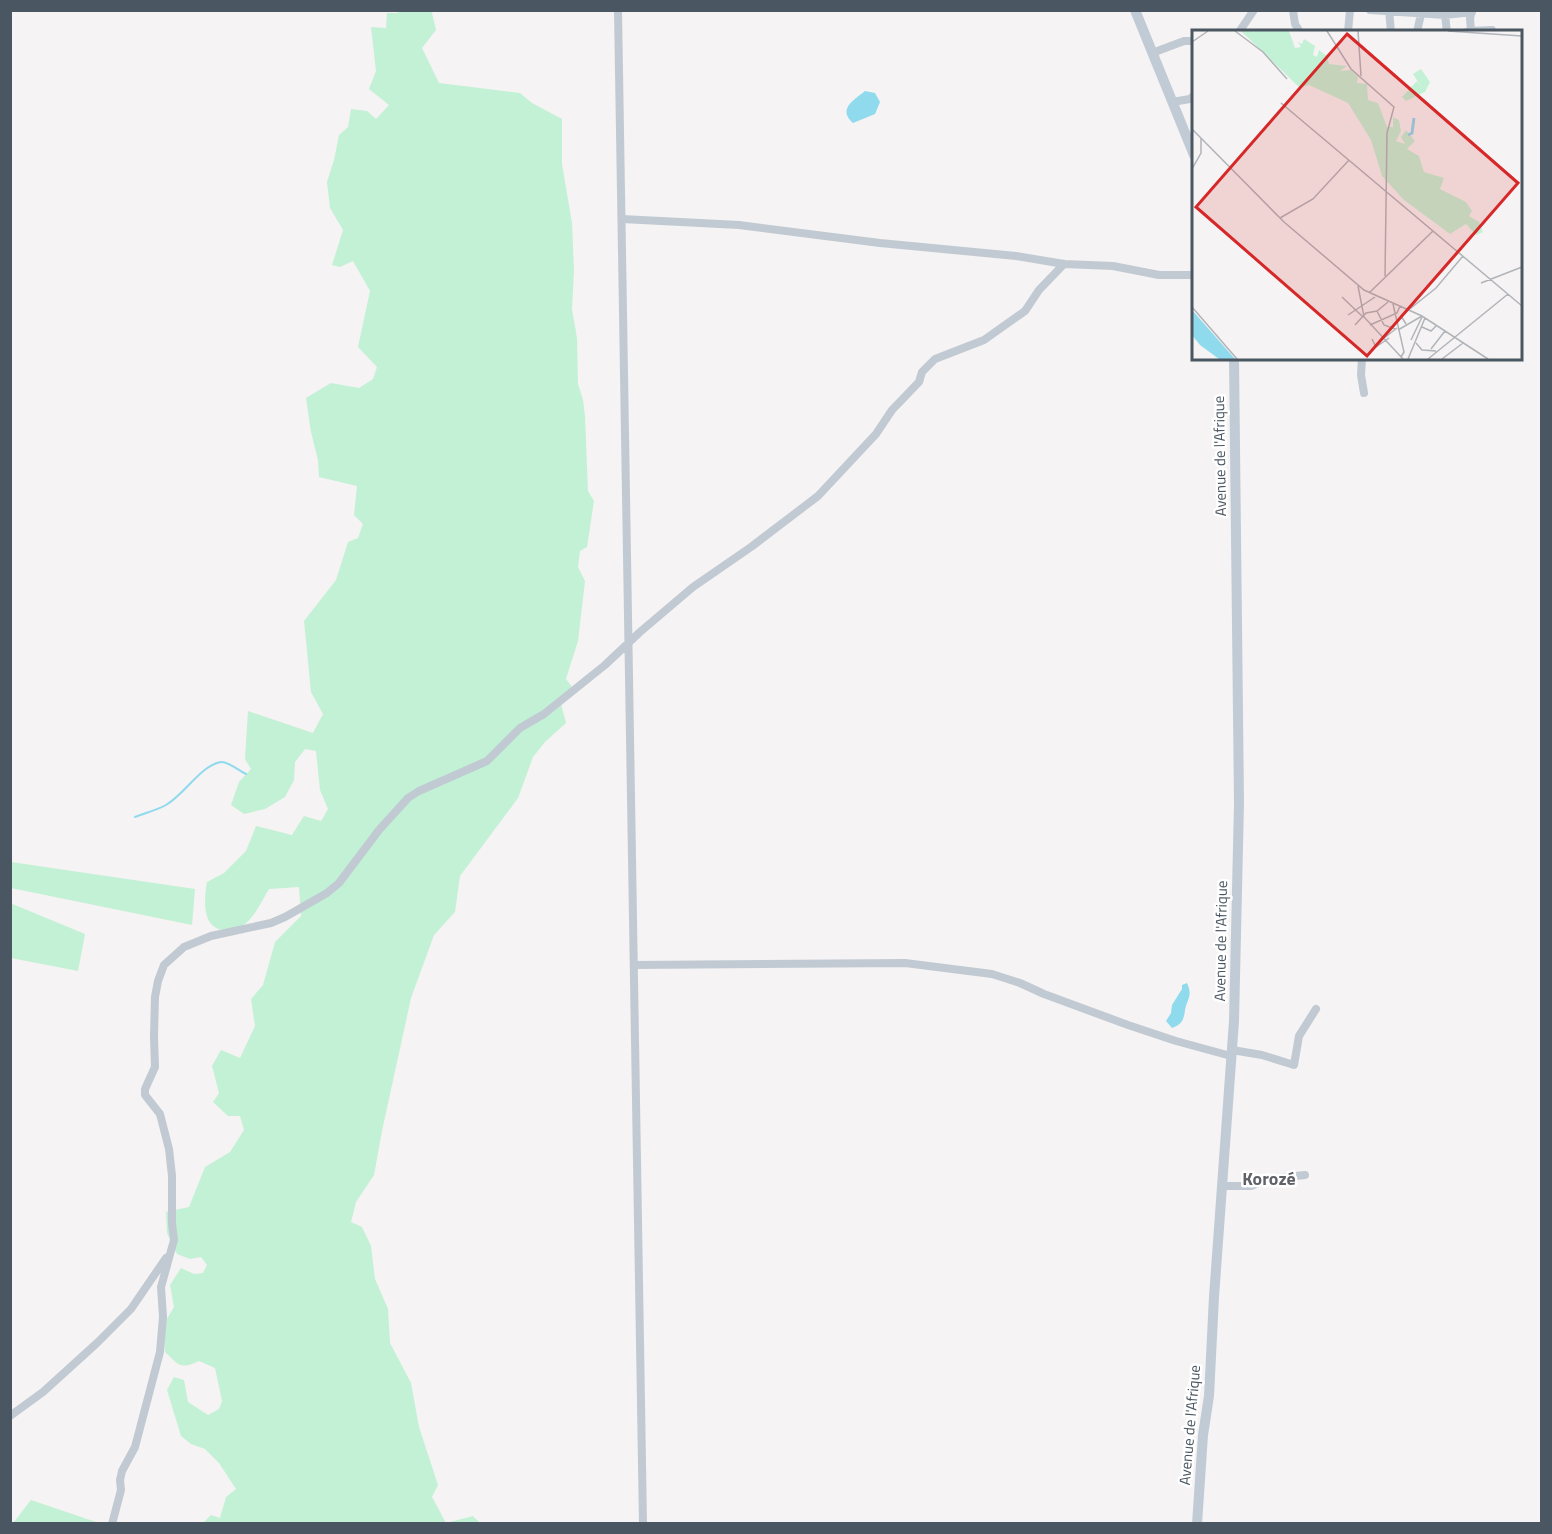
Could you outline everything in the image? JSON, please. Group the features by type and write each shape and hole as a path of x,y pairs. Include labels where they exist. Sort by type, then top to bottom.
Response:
{"main road":[{"path":"1135,10 1172,102 1190,136"},
{"name":"Avenue de l'Afrique","path":"1197,1524 1203,1435 1209,1396 1234,1012 1239,803 1234,360"}],"street":[{"path":"618,10 643,1524"},
{"path":"1240,30 1254,10"},
{"path":"1293,10 1295,24 1299,30"},
{"path":"1348,30 1350,10"},
{"path":"1370,10 1445,15 1472,11 1471,30"},
{"path":"1389,11 1391,30"},
{"path":"1417,30 1421,14"},
{"path":"1445,15 1447,30"},
{"path":"1152,53 1184,41 1192,41"},
{"path":"1172,102 1192,97"},
{"path":"621,219 739,225 880,243 1016,256 1064,264 1113,266 1159,274 1192,275"},
{"path":"112,1524 119,1499 122,1471 135,1447 160,1352 163,1317 161,1287 174,1240 169,1149 163,1123 146,1095 145,1089 155,1067 155,997 164,966 184,947 211,936 271,923 327,893 339,883 379,830 408,798 487,761 520,728 544,714 605,665 693,586 751,547 818,496 876,434 892,410 919,382 922,372 935,359 984,340 1025,311 1039,290 1064,264"},
{"path":"1362,360 1361,375 1364,393"},
{"path":"634,965 905,963 992,974 1176,1041 1231,1053 1262,1055 1294,1065 1299,1036 1316,1009"},
{"path":"1222,1186 1251,1186 1269,1179 1305,1175"},
{"path":"10,1416 44,1392 131,1309 170,1252"}],"green space":[{"path":"399,10 433,11 436,30 422,48 439,83 520,93 532,103 562,119 562,164 572,223 574,271 572,309 577,338 578,384 585,416 588,491 594,501 587,547 580,551 578,567 585,581 578,641 566,679 575,691 561,704 566,723 545,742 533,757 518,798 460,876 455,912 434,935 411,998 374,1175 356,1202 351,1222 362,1227 371,1246 375,1279 388,1309 390,1343 411,1383 419,1427 438,1485 432,1497 446,1523 203,1523 211,1515 220,1518 226,1497 236,1489 219,1463 205,1449 191,1444 181,1436 167,1390 174,1377 184,1380 188,1402 208,1415 219,1409 222,1401 215,1368 199,1361 184,1366 180,1365 165,1352 164,1324 174,1307 170,1285 181,1268 194,1274 203,1273 207,1265 201,1257 190,1259 177,1254 167,1233 166,1212 189,1207 205,1167 230,1152 244,1130 240,1116 228,1116 213,1102 219,1093 212,1066 221,1050 240,1058 255,1026 251,999 263,985 275,942 301,916 299,887 269,889 256,912 245,924 227,930 219,929 208,920 205,905 206,889 207,882 224,873 246,851 256,826 292,835 304,816 321,821 328,809 320,790 316,751 305,749 295,762 294,780 285,797 265,809 244,814 231,805 239,782 251,769 245,759 248,711 313,733 323,714 311,692 304,621 336,580 348,542 358,538 363,524 354,515 357,486 319,477 306,398 331,383 359,388 373,379 377,367 358,347 370,291 353,261 340,267 332,265 343,230 330,208 327,182 339,135 348,127 351,109 367,111 376,119 389,105 369,89 376,71 371,27 386,28 387,13 398,13"},
{"path":"11,862 195,889 192,925 11,888"},
{"path":"10,903 85,934 78,971 11,958"},
{"path":"31,1500 99,1523 13,1523"},
{"path":"473,1516 480,1523 446,1523"}],"water":[{"path":"865,91 875,93 880,102 875,114 853,123 848,118 847,109 852,101"},
{"path":"1187,983 1190,994 1184,1017 1180,1024 1172,1028 1166,1021 1182,985"}],"waterway":[{"path":"135,817 166,805 214,764 224,762 246,774"}],"district":[{"name":"Korozé","path":"1269,1179"}]}
